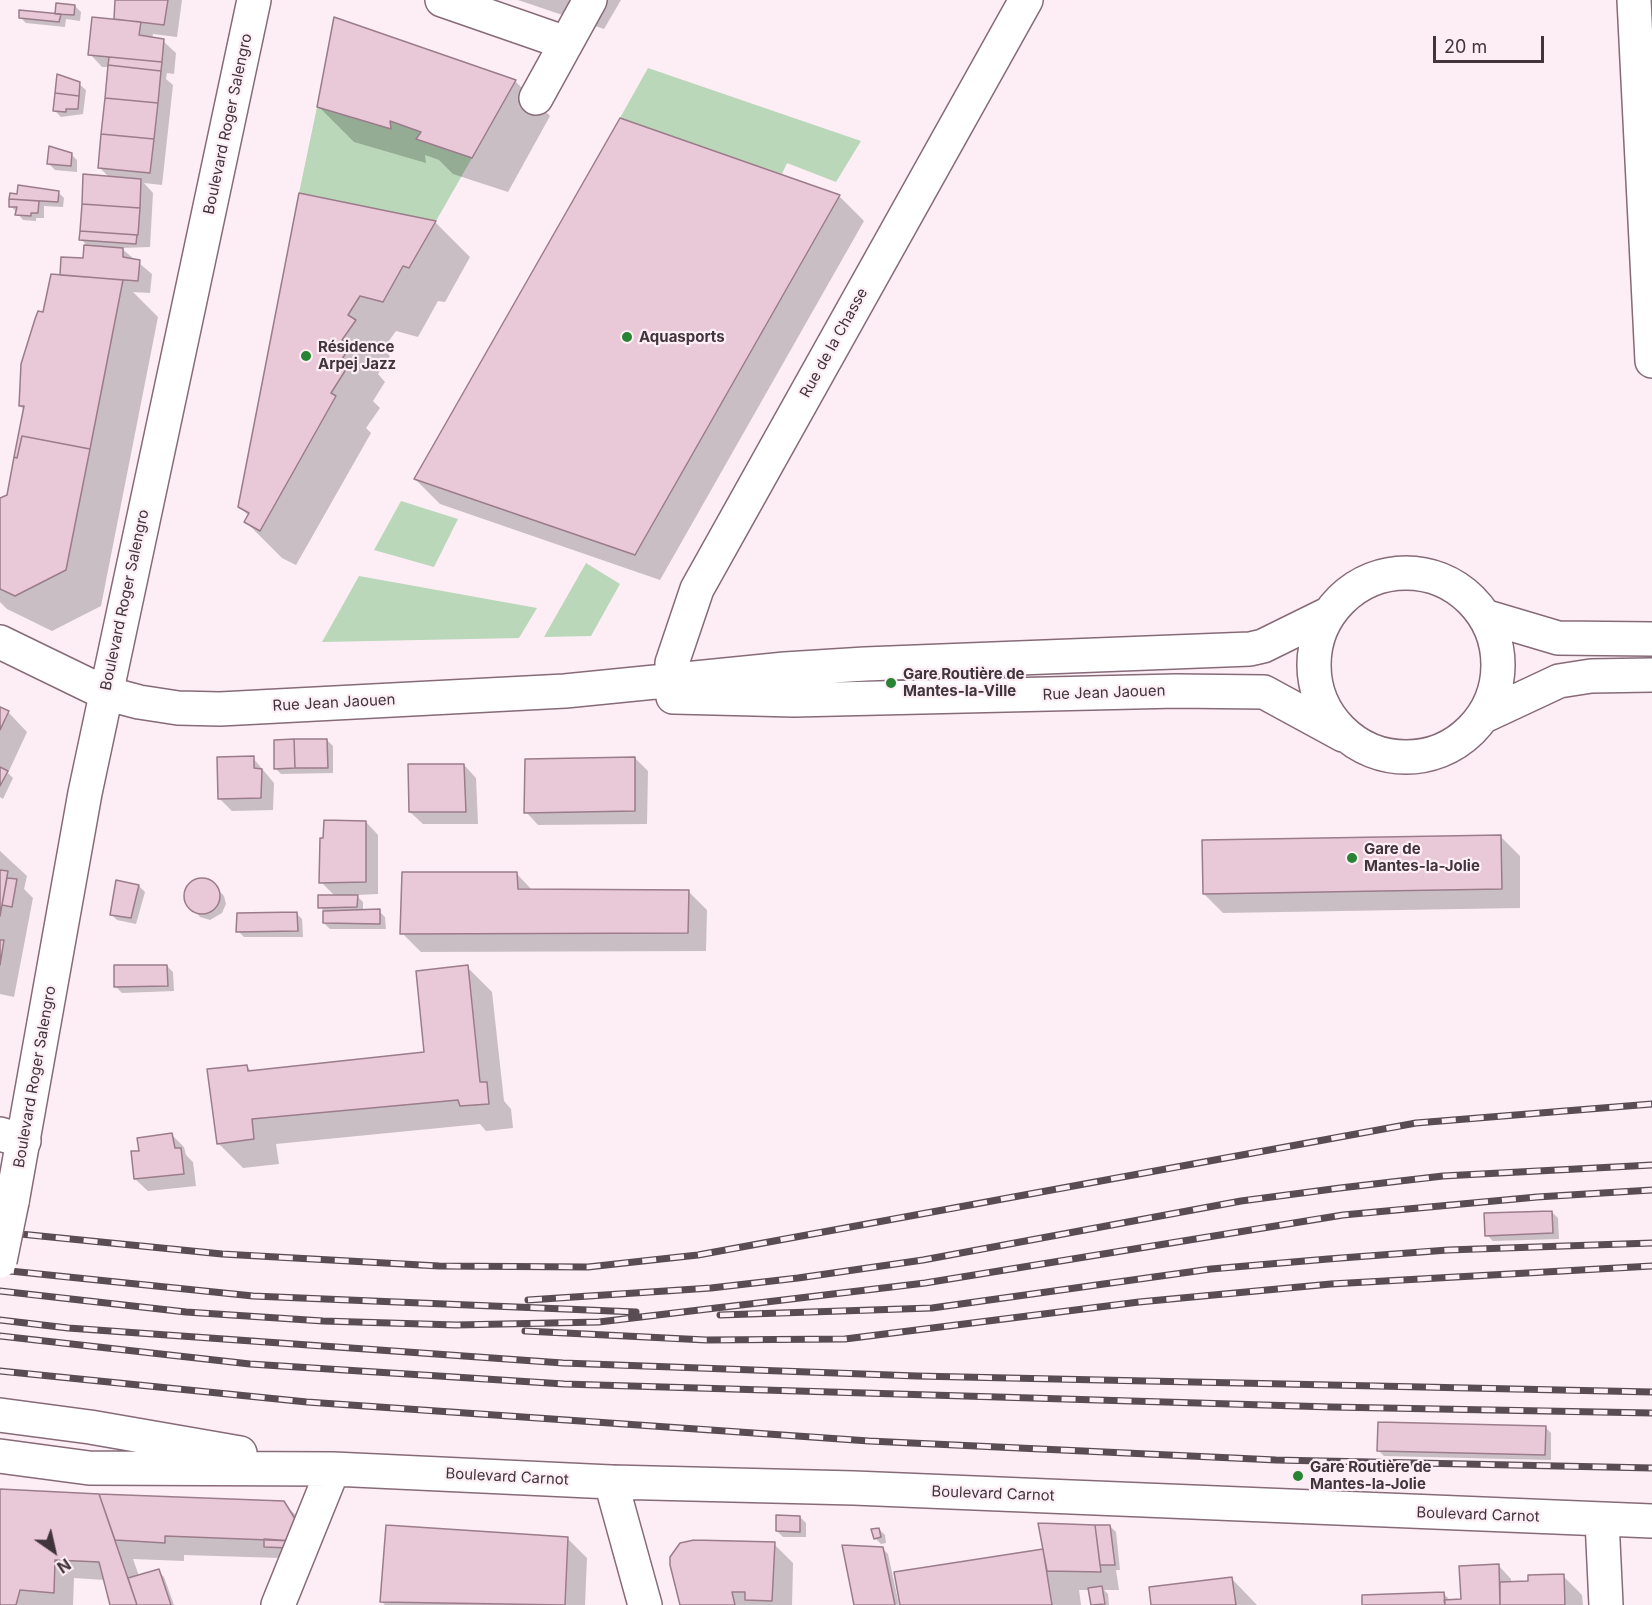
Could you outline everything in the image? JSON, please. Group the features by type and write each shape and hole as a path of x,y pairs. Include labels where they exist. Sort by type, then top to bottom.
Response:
{"street":[{"name":"Boulevard Roger Salengro","path":"0,1261 12,1202 12,1137 254,0"},
{"path":"442,0 566,43"},
{"path":"536,98 590,0"},
{"name":"Rue de la Chasse","path":"672,689 672,663 697,589 1026,0"},
{"path":"1634,0 1652,362"},
{"path":"1406,573 1436,578 1463,593 1484,616 1494,640 1498,667 1494,693 1482,717 1461,740 1433,754 1402,758 1373,753 1343,735 1327,710 1316,684 1315,648 1328,614 1345,596 1376,577 1406,573"},
{"name":"Rue Jean Jaouen","path":"672,689 865,664 1250,649 1263,646 1328,614"},
{"path":"1484,616 1558,638 1652,639"},
{"name":"Rue Jean Jaouen","path":"0,642 105,693 139,702 178,708 220,709 565,691 672,689 794,700 1240,691 1264,692 1343,735"},
{"path":"1482,717 1559,681 1591,676 1652,675"},
{"name":"Boulevard Carnot","path":"0,1415 90,1427 333,1469"},
{"name":"Boulevard Carnot","path":"0,1456 89,1468 333,1469 611,1482 866,1489 1652,1521"},
{"path":"278,1605 333,1469"},
{"path":"611,1482 645,1605"},
{"path":"1602,1520 1606,1605"}],"green space":[{"path":"648,68 861,141 836,182 787,163 782,174 620,118"},
{"path":"317,107 391,129 390,121 421,132 416,139 472,158 436,221 299,193"},
{"path":"401,501 458,519 434,567 374,550"},
{"path":"586,563 620,584 591,636 544,637"},
{"path":"359,576 537,608 519,638 322,642"}],"building":[{"path":"115,0 168,0 164,25 114,19"},
{"path":"56,3 75,5 74,15 55,14"},
{"path":"19,10 61,14 59,22 19,18"},
{"path":"92,17 141,22 139,35 164,39 162,62 88,55"},
{"path":"334,17 516,80 472,158 416,139 421,132 390,121 391,129 317,107"},
{"path":"109,57 162,62 161,71 108,65"},
{"path":"108,65 161,71 158,103 105,98"},
{"path":"57,74 80,82 79,96 55,93"},
{"path":"55,93 79,96 78,109 66,109 66,112 53,111"},
{"path":"105,98 158,103 154,139 101,134"},
{"name":"Aquasports","path":"620,118 840,195 635,555 414,479"},
{"path":"101,134 154,139 150,173 98,168"},
{"path":"49,146 72,153 71,166 47,164"},
{"path":"83,174 141,179 140,208 82,204"},
{"path":"18,185 59,191 58,202 9,199 10,193 17,194"},
{"name":"Résidence Arpej Jazz","path":"299,193 436,221 409,268 403,266 383,302 360,296 348,315 356,320 342,340 351,345 337,367 345,371 331,393 336,396 260,531 244,522 249,513 238,507"},
{"path":"9,199 39,201 38,213 31,213 31,216 15,215 17,207 9,207"},
{"path":"82,204 140,208 138,235 80,231"},
{"path":"80,231 137,235 136,244 79,240"},
{"path":"84,245 123,248 123,257 140,260 138,281 60,275 61,257 83,258"},
{"path":"51,274 123,280 90,449 22,436 17,458 14,457 24,406 19,406 21,364 38,311 43,312"},
{"path":"22,436 90,449 66,570 15,596 0,589 0,498 7,495 14,457 17,458"},
{"path":"0,707 9,711 0,730"},
{"path":"294,739 295,768 274,769 274,740"},
{"path":"294,739 327,739 328,768 295,768"},
{"path":"254,756 254,768 262,769 261,798 218,799 217,757"},
{"path":"635,757 635,811 524,813 525,759"},
{"path":"408,764 464,764 466,812 409,812"},
{"path":"0,767 8,771 0,786"},
{"path":"324,820 366,821 366,882 319,883 320,838 323,838"},
{"name":"Gare de Mantes-la-Jolie","path":"1501,835 1502,889 1203,894 1202,840"},
{"path":"0,870 8,871 0,916"},
{"path":"402,872 517,872 518,889 689,890 688,933 400,934"},
{"path":"7,878 17,879 12,907 2,905"},
{"path":"202,878 215,883 220,896 215,909 202,914 189,909 184,896 189,883"},
{"path":"116,880 139,885 131,918 110,915"},
{"path":"318,895 358,895 357,907 318,908"},
{"path":"380,909 380,924 323,923 323,911"},
{"path":"297,912 298,931 236,932 237,913"},
{"path":"0,940 4,940 0,965"},
{"path":"114,965 167,965 168,986 114,987"},
{"path":"468,965 480,1082 487,1082 489,1104 460,1106 458,1100 252,1119 254,1139 217,1144 207,1069 247,1065 248,1071 424,1052 416,971"},
{"path":"172,1133 175,1148 181,1148 184,1174 134,1179 131,1151 139,1151 137,1138"},
{"path":"1552,1211 1553,1233 1485,1236 1484,1213"},
{"path":"1378,1422 1546,1426 1545,1455 1377,1451"},
{"path":"0,1489 99,1494 137,1605 110,1605 99,1562 55,1560 54,1593 20,1590 16,1605 0,1605"},
{"path":"99,1494 284,1501 300,1527 294,1541 165,1536 165,1543 115,1540"},
{"path":"776,1515 800,1516 800,1532 776,1531"},
{"path":"1038,1523 1095,1525 1101,1572 1047,1571"},
{"path":"386,1525 568,1537 565,1605 380,1602"},
{"path":"1095,1525 1110,1525 1115,1565 1100,1565"},
{"path":"879,1528 881,1537 874,1539 871,1529"},
{"path":"264,1539 294,1541 290,1548 264,1547"},
{"path":"694,1540 775,1542 772,1601 745,1600 745,1592 732,1592 735,1605 680,1605 670,1557 680,1543"},
{"path":"842,1545 883,1547 895,1605 854,1605"},
{"path":"1043,1549 1052,1605 900,1605 894,1572"},
{"path":"1499,1564 1500,1605 1445,1605 1444,1600 1461,1599 1459,1566"},
{"path":"159,1569 171,1605 137,1605 128,1578"},
{"path":"1564,1574 1565,1605 1500,1605 1500,1582 1528,1581 1528,1575"},
{"path":"1232,1577 1236,1605 1151,1605 1149,1587"},
{"path":"1102,1586 1105,1604 1091,1605 1088,1588"},
{"path":"1444,1592 1445,1605 1362,1605 1362,1595"}],"railway":[{"path":"0,1232 222,1254 439,1266 588,1267 698,1255 1416,1123 1652,1104"},
{"path":"528,1300 711,1288 798,1278 923,1260 1241,1201 1340,1188 1443,1176 1652,1165"},
{"path":"0,1291 186,1312 323,1321 456,1325 599,1322 925,1283 1343,1215 1537,1197 1652,1190"},
{"path":"720,1315 932,1308 1211,1269 1448,1250 1652,1243"},
{"path":"525,1331 706,1340 845,1339 1139,1302 1331,1284 1652,1266"},
{"path":"0,1270 253,1296 636,1312"},
{"path":"0,1320 68,1328 563,1363 917,1376 1652,1392"},
{"path":"0,1336 250,1364 564,1384 1331,1407 1652,1413"},
{"path":"0,1371 307,1402 869,1441 1276,1460 1652,1468"}],"place":[{"name":"Aquasports","path":"627,337"},
{"name":"Résidence Arpej Jazz","path":"306,356"},
{"name":"Gare Routière de Mantes-la-Ville","path":"891,683"},
{"name":"Gare de Mantes-la-Jolie","path":"1352,858"},
{"name":"Gare Routière de Mantes-la-Jolie","path":"1298,1476"}]}
